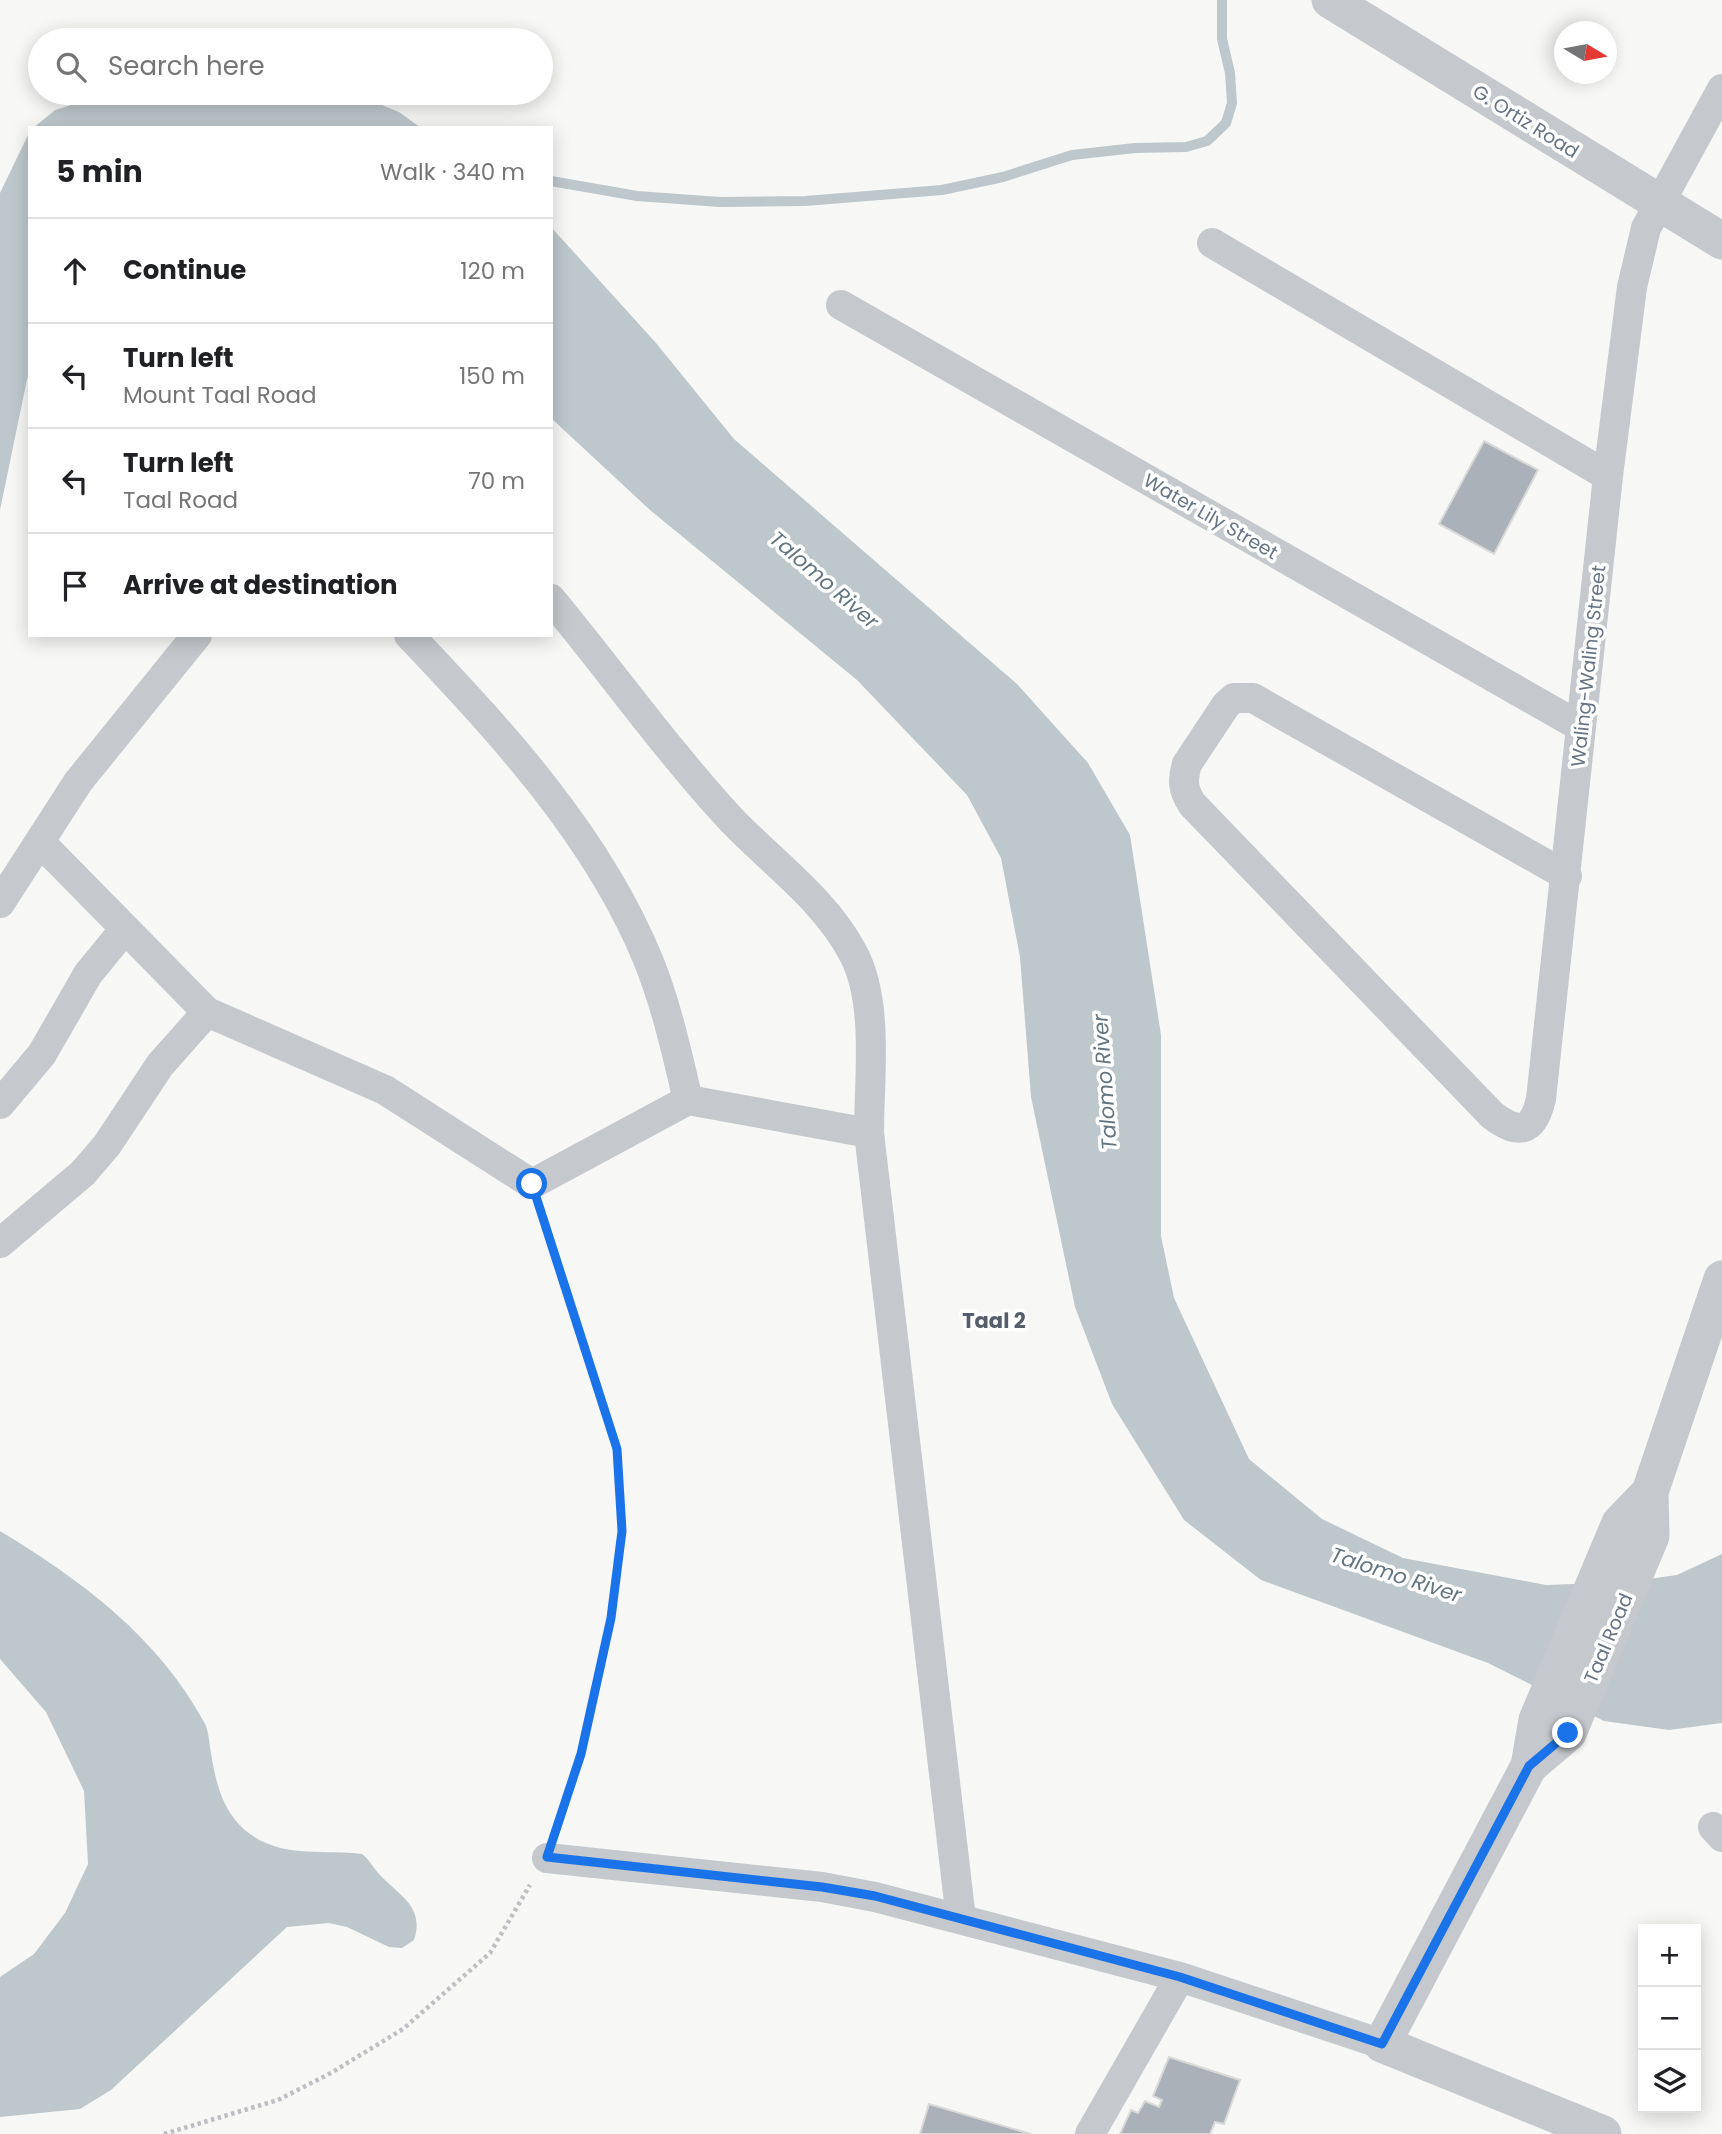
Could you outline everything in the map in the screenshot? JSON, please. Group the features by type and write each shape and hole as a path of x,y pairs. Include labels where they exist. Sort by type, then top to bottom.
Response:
{"street":[{"name":"G. Ortiz Road","path":"1330,0 1722,241"},
{"name":"Waling-Waling Street","path":"1567,876 1253,698 1234,698 1226,705 1187,764 1184,775 1186,794 1192,804 1492,1115 1515,1129 1525,1128 1538,1112 1541,1099 1567,876 1608,476 1632,287 1646,228 1722,89"},
{"path":"1212,243 1608,476"},
{"name":"Water Lily Street","path":"841,305 1581,727"},
{"path":"553,602 726,814 814,899 855,955 866,986 869,1017 869,1133 961,1919"},
{"path":"0,903 78,782 195,637"},
{"path":"411,637 511,746 586,848 613,892 649,961 669,1020 688,1100"},
{"path":"41,843 207,1012 385,1090 532,1184 688,1100 869,1133"},
{"path":"0,1104 42,1054 88,974 124,930"},
{"path":"0,1243 56,1199 83,1173 107,1145 160,1065 207,1012"},
{"name":"Taal Road","path":"1382,2044 1529,1766 1553,1727 1650,1492 1722,1279"},
{"path":"547,1857 822,1887 875,1896 1180,1977 1382,2044 1603,2134"},
{"path":"1090,2134 1180,1977"}],"path":[{"path":"164,2134 278,2100 331,2073 403,2029 489,1953 547,1857 581,1754 611,1618 622,1531 617,1449 532,1184"}],"water":[{"path":"71,105 382,105 399,112 418,126 35,126 55,110"},
{"path":"28,135 28,375 0,510 0,193"},
{"name":"Talomo River","path":"553,229 656,343 734,439 1017,684 1088,763 1130,835 1161,1035 1161,1236 1174,1298 1249,1459 1322,1519 1403,1558 1546,1585 1627,1582 1677,1575 1722,1554 1722,1723 1669,1730 1604,1721 1488,1663 1261,1580 1184,1520 1112,1404 1075,1307 1031,1097 1020,957 1001,858 967,795 857,680 650,510 553,420"},
{"path":"0,1531 88,1591 141,1637 164,1663 206,1725 219,1788 228,1810 243,1828 266,1843 292,1850 362,1854 409,1903 417,1929 414,1940 402,1948 389,1947 347,1927 329,1923 287,1927 111,2090 80,2109 0,2117 0,1977 34,1954 65,1913 88,1864 84,1791 46,1712 0,1659"}],"building":[{"path":"1484,441 1538,470 1494,554 1439,524"},
{"path":"1169,2057 1240,2080 1224,2124 1215,2122 1210,2134 1120,2134 1131,2110 1138,2113 1145,2101 1159,2107 1162,2100 1153,2096"},
{"path":"929,2104 1031,2134 920,2134"}],"waterway":[{"path":"553,181 637,196 720,202 805,201 942,190 1003,177 1072,155 1135,148 1186,147 1207,141 1226,123 1232,103 1230,73 1222,39 1222,0"}],"district":[{"name":"Taal 2","path":"994,1321"}],"route":[{"path":"532,1184 617,1449 622,1531 611,1618 581,1754 547,1857 822,1887 875,1896 1180,1977 1382,2044 1529,1766 1568,1733"}]}
